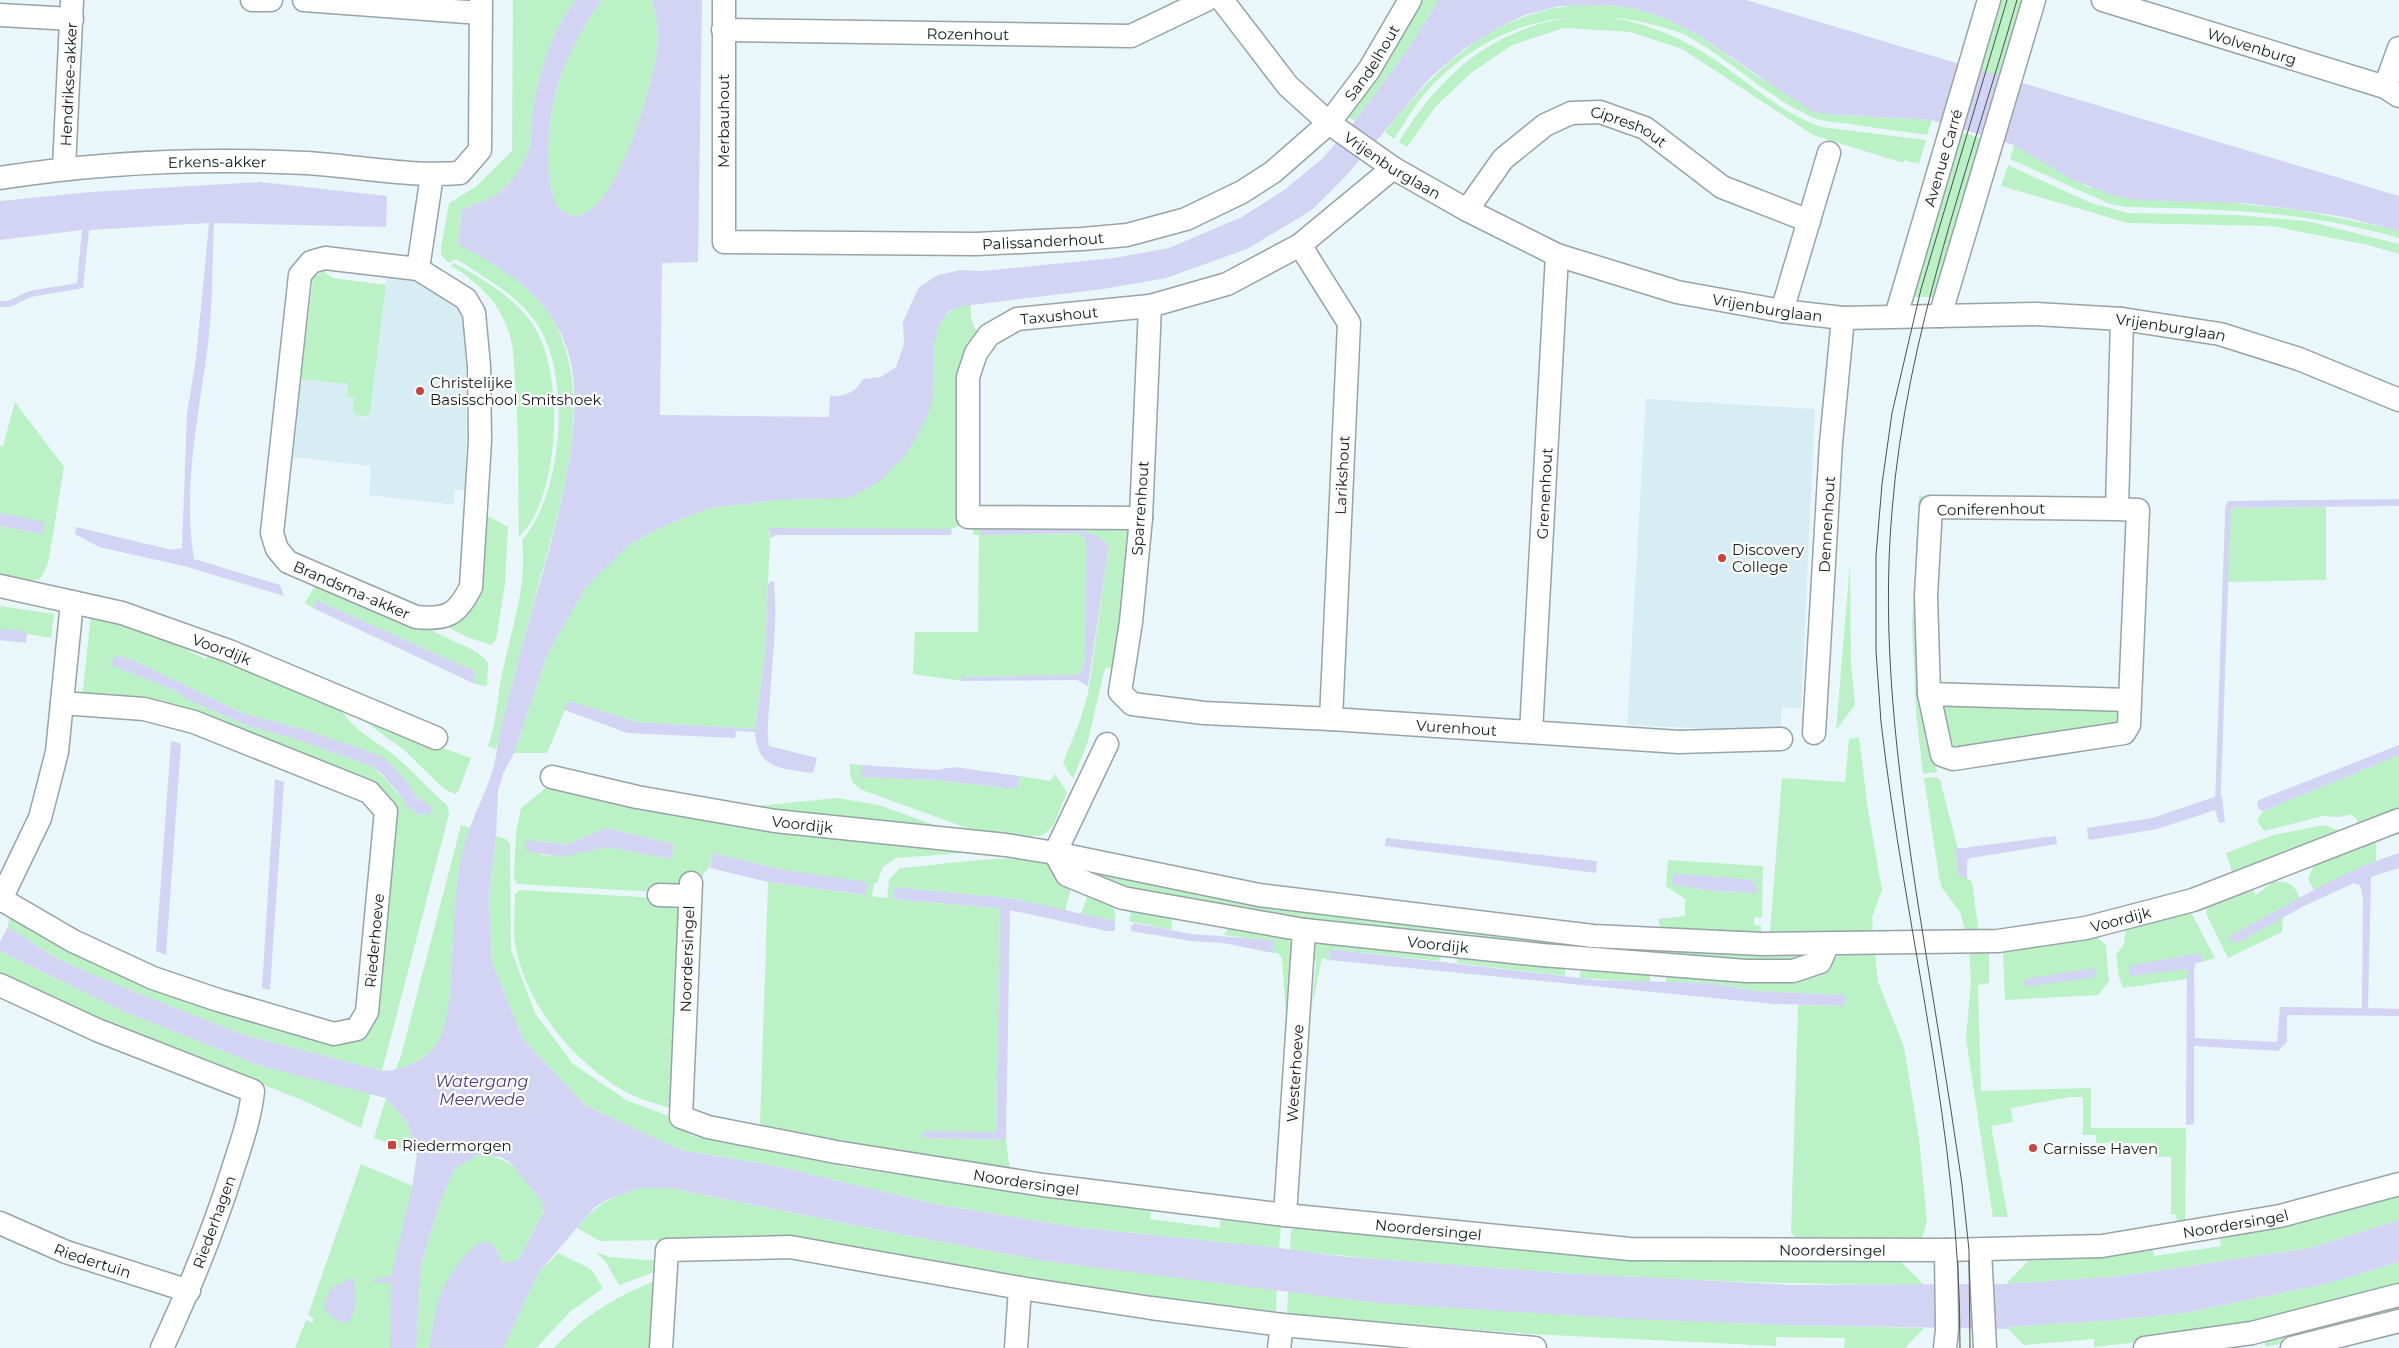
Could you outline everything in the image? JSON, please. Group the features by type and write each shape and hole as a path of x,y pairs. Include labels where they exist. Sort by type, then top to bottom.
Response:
{"street":[{"path":"252,0 271,0"},
{"path":"304,0 480,7"},
{"name":"Merbauhout","path":"724,0 724,242"},
{"name":"Rozenhout","path":"723,30 1131,36 1206,0"},
{"name":"Vrijenburglaan","path":"1222,0 1288,86 1336,128 1393,168 1467,210 1557,254 1677,292 1782,311 1843,318 2036,314 2122,318 2220,334 2299,358 2399,400"},
{"name":"Sandelhout","path":"1336,128 1410,0"},
{"name":"Avenue Carré","path":"1896,316 1989,0"},
{"path":"1940,316 2034,0"},
{"name":"Wolvenburg","path":"2103,0 2392,92"},
{"name":"Erkens-akker","path":"0,178 64,168 223,160 307,163 432,175 460,173 480,150 480,7"},
{"path":"0,15 72,10"},
{"name":"Hendrikse-akker","path":"64,168 72,10"},
{"path":"2392,92 2399,48"},
{"name":"Cipreshout","path":"1467,210 1503,159 1545,125 1571,113 1600,112 1645,128 1722,187 1809,221"},
{"name":"Palissanderhout","path":"724,242 976,244 1082,240 1127,235 1186,219 1242,192 1336,128"},
{"path":"1782,311 1829,153"},
{"name":"Taxushout","path":"1141,518 968,517 968,377 976,353 989,335 1017,318 1150,306 1227,284 1300,245 1393,168"},
{"path":"418,269 432,175"},
{"name":"Larikshout","path":"1300,245 1349,323 1331,719"},
{"name":"Grenenhout","path":"1531,732 1557,254"},
{"name":"Brandsma-akker","path":"325,258 418,269 466,300 474,313 479,366 480,440 471,587 462,605 447,615 432,619 416,617 288,562 277,549 272,533 300,275 311,262 325,258"},
{"name":"Sparrenhout","path":"1132,704 1120,692 1131,622 1141,518 1150,306"},
{"name":"Dennenhout","path":"1814,733 1831,443 1843,318"},
{"path":"2117,509 2122,318"},
{"name":"Coniferenhout","path":"1930,507 2138,510 2129,725 2124,733 1953,759 1942,755 1929,694 1926,596 1930,507"},
{"name":"Voordijk","path":"0,586 122,613 229,652 436,738"},
{"name":"Riederhoeve","path":"62,703 144,708 194,722 369,792 386,811 367,1012 358,1029 334,1034 218,1000 153,978 91,949 0,900 40,818 57,752 72,602"},
{"path":"1929,694 2129,700"},
{"name":"Vurenhout","path":"1132,704 1204,713 1331,719 1679,742 1781,739"},
{"path":"1055,853 1107,744"},
{"name":"Voordijk","path":"552,777 637,798 775,821 998,844 1055,853 1259,894 1593,936 1762,944 1998,942 2086,928 2193,900 2399,820"},
{"name":"Voordijk","path":"1055,853 1067,875 1123,898 1304,930 1542,955 1746,971 1793,971 1820,962 1828,944"},
{"name":"Noordersingel","path":"659,895 690,890 681,1117 708,1127 836,1152 1043,1185 1285,1215 1630,1249 1980,1250 2102,1246 2148,1240 2280,1216 2399,1184"},
{"name":"Westerhoeve","path":"1285,1215 1304,930"},
{"name":"Riederhagen","path":"0,984 97,1030 253,1091 250,1116 225,1193 189,1290 162,1348"},
{"name":"Riedertuin","path":"0,1223 66,1252 189,1290"},
{"path":"661,1348 667,1250 790,1246 1020,1288 1282,1325 1485,1346 1535,1348"},
{"path":"1946,1250 1946,1339"},
{"path":"1980,1250 1984,1338"},
{"path":"1016,1348 1020,1288"},
{"path":"2145,1348 2252,1340 2399,1295"},
{"path":"2292,1348 2399,1321"},
{"path":"1279,1348 1282,1325"}],"shaded area":[{"name":"Christelijke Basisschool Smitshoek","path":"396,275 434,287 463,306 466,367 466,490 454,490 454,505 369,495 371,466 292,457 301,379 349,384 354,398 353,410 356,415 367,419 370,413 387,278"},
{"name":"Discovery College","path":"1646,399 1815,409 1801,709 1782,707 1780,732 1627,725"}],"green space":[{"path":"513,0 576,0 554,36 544,62 532,112 530,144 522,166 500,192 486,200 462,209 458,243 497,266 522,284 543,305 552,318 566,350 572,384 573,419 570,455 563,492 496,749 488,746 521,591 523,574 522,540 536,520 547,494 554,465 558,434 558,403 555,373 548,346 537,324 521,305 502,289 456,259 448,263 441,254 441,248 449,203 477,186 512,151"},
{"path":"601,0 652,0 657,24 657,49 649,90 641,117 619,172 605,194 591,210 575,216 563,212 555,201 550,185 548,146 550,127 557,86 567,60 579,35"},
{"path":"1415,0 1439,0 1406,52 1355,121 1343,114"},
{"path":"1996,0 2029,0 2005,84 1974,75"},
{"path":"1584,4 1637,9 1667,19 1698,35 1757,76 1827,114 1932,120 1927,135 1816,119 1778,98 1715,53 1681,33 1646,23 1612,17 1579,17 1546,21 1515,30 1484,44 1456,64 1429,89 1394,139 1385,132 1426,84 1471,46 1495,30 1522,18 1551,9"},
{"path":"1594,15 1626,20 1672,36 1715,60 1793,114 1822,127 1926,140 1919,164 1904,160 1903,163 1813,135 1682,49 1630,32 1564,28 1512,45 1471,73 1436,106 1407,147 1399,142 1436,91 1457,70 1480,52 1532,26 1562,19"},
{"path":"1957,131 1987,140 1940,297 1909,297"},
{"path":"2014,145 2088,187 2300,210 2399,231 2399,238 2331,222 2264,213 2126,207 2110,204 2010,159"},
{"path":"2008,165 2091,203 2128,213 2236,215 2307,221 2399,244 2399,254 2368,245 2271,226 2128,223 2001,186"},
{"path":"454,263 500,291 529,319 545,350 551,373 554,399 554,426 552,453 547,479 531,522 519,537 517,419 511,340 503,317 491,299 469,278 451,266"},
{"path":"323,271 333,278 386,285 370,413 366,417 356,415 353,410 354,398 347,397 348,384 301,379 313,278"},
{"path":"971,305 972,322 981,336 962,377 961,525 951,529 768,532 770,536 765,653 755,729 637,722 569,701 547,753 514,753 548,653 586,587 630,544 657,529 709,508 776,500 933,397 933,354 939,326 946,316 956,308"},
{"path":"15,402 64,467 48,564 40,579 26,581 0,576 0,526 42,534 45,523 0,513 0,446 3,446"},
{"path":"1919,496 1924,496 1919,626 1924,708 1937,772 1923,774 1916,713 1912,625"},
{"path":"2326,507 2326,580 2227,582 2230,508"},
{"path":"484,514 508,527 505,584 496,640 491,645 467,637 442,624 455,619"},
{"path":"1121,522 1132,529 1117,668 1106,668 1104,672 1088,741 1073,779 1063,763 1088,694 1109,545 1097,536 1078,529 981,529 981,535 1078,533 1086,539 1085,657 1082,670 1077,675 961,677 962,681 913,674 915,632 978,632 979,535 973,535 973,525"},
{"path":"1850,563 1851,662 1855,705 1836,730"},
{"path":"315,586 426,626 477,652 488,663 487,686 475,684 474,671 316,600 313,608 305,603"},
{"path":"0,606 54,614 51,638 0,629"},
{"path":"91,615 172,639 205,659 213,652 340,706 350,722 389,751 447,805 449,814 382,1071 244,1035 57,959 8,927 9,918 201,1000 330,1046 358,1041 372,1027 381,996 390,859 384,794 82,698","holes":["115,655 135,661 242,713 309,731 387,760 408,783 415,796 432,807 430,814 419,814 414,811 384,777 371,766 292,738 251,727 186,699 174,690 111,665"]},
{"path":"1946,705 2121,709 2124,723 1950,750 1940,710"},
{"path":"363,716 425,742 471,758 458,792 455,794 444,789 404,750 364,721"},
{"path":"1859,737 1867,803 1882,890 1872,917 1873,934 1770,932 1782,778 1845,782 1849,739"},
{"path":"2399,755 2399,808 2357,824 2357,820 2352,814 2339,817 2323,816 2264,831 2257,821 2263,811"},
{"path":"850,764 862,765 861,777 935,780 1017,789 1019,776 1050,781 1055,774 1067,792 1053,826 1043,835 1029,837 978,832 862,790 855,785 852,779"},
{"path":"1936,777 1940,780 1958,849 1955,849 1965,878 1972,882 1979,933 1966,934 1960,912 1942,888 1924,778"},
{"path":"553,782 975,852 896,858 883,867 877,883 874,883 872,896 887,898 889,880 900,868 1014,858 1031,859 1051,866 1071,888 1065,911 1015,899 894,887 893,899 998,908 1000,911 996,1132 922,1131 923,1138 1006,1140 1010,1171 814,1139 760,1125 768,882 865,895 784,870 713,853 709,868 698,881 673,893 517,884 514,878 516,832 521,808","holes":["606,828 674,844 671,859 608,847 561,856 542,855 530,840 567,845"]},
{"path":"837,798 879,805 951,831 751,809 756,806"},
{"path":"461,825 470,828 458,882 450,997 444,1028 434,1048 416,1062 395,1071 401,1056"},
{"path":"2324,825 2340,831 2234,877 2226,853 2273,835"},
{"path":"496,836 506,839 510,844 511,949 535,1013 573,1064 628,1101 672,1117 692,1136 847,1167 1151,1211 1150,1219 1219,1228 1221,1220 1281,1227 1279,1248 1074,1227 935,1204 776,1166 680,1150 585,1105 523,1039 492,962 489,897"},
{"path":"2376,838 2376,861 2314,891 2308,879 2313,867 2321,861"},
{"path":"1668,860 1763,866 1762,918 1755,917 1754,925 1761,926 1761,934 1661,929 1658,919 1685,916 1685,899 1666,886","holes":["1674,873 1752,881 1757,893 1715,891 1673,885"]},
{"path":"1074,867 1179,890 1271,903 1814,953 1796,965 1408,935 1144,896"},
{"path":"2273,882 2290,884 2300,898 2230,936 2239,942 2283,917 2282,932 2228,958 2206,913 2208,906 2252,889 2256,895"},
{"path":"520,890 658,898 681,911 672,1109 632,1095 592,1068 573,1051 542,1011 530,989 515,943 515,894"},
{"path":"1094,895 1103,899 1113,908 1115,921 1081,914 1087,897"},
{"path":"1132,908 1167,916 1172,921 1171,930 1129,921"},
{"path":"2185,912 2192,914 2215,958 2202,962 2201,957 2182,957 2164,961 2130,976 2187,968 2187,979 2123,988 2119,977 2116,955 2124,944 2126,928"},
{"path":"1229,927 1286,937 1295,949 1288,1043 1282,959 1278,953 1273,953 1273,941 1224,935"},
{"path":"2097,934 2098,938 2106,945 2109,981 2098,995 2005,1000 2003,953 2009,947"},
{"path":"1318,939 1442,949 1440,961 1330,949 1329,960 1322,958 1312,1006 1316,960 1311,958 1312,944"},
{"path":"1989,949 1989,983 1978,985 1981,1091 2091,1088 2091,1128 2186,1128 2185,1222 2177,1224 2176,1215 2171,1214 2171,1157 2155,1157 2154,1143 2096,1143 2096,1135 2083,1135 2083,1097 2070,1097 2011,1108 2013,1122 1991,1126 2008,1217 1993,1217 1966,1039 1971,980 1969,951"},
{"path":"0,951 123,1011 261,1066 371,1093 361,1128 302,1100 102,1021 0,973"},
{"path":"1458,952 1565,964 1565,976 1457,963"},
{"path":"1843,953 1875,953 1878,982 1904,1047 1919,1138 1927,1220 1922,1239 1796,1239 1791,1233 1798,1005 1845,1006 1846,995 1757,991 1709,983 1666,982 1666,972 1815,972"},
{"path":"1581,965 1650,970 1650,982 1580,978"},
{"path":"386,1098 407,1122 417,1155 374,1138"},
{"path":"477,1155 500,1159 516,1169 542,1202 544,1210 519,1259 513,1262 501,1262 496,1247 442,1292 429,1348 416,1348 421,1265 440,1202 455,1167"},
{"path":"361,1164 417,1188 392,1348 295,1348 306,1320 312,1323 314,1319 308,1315"},
{"path":"639,1188 670,1188 1045,1261 1277,1289 1276,1312 674,1240 600,1241 577,1228 591,1212 604,1202"},
{"path":"2399,1193 2399,1220 2310,1248 2122,1276 2006,1284 2035,1254 2153,1250 2154,1256 2221,1246 2220,1239 2323,1217"},
{"path":"1298,1225 1898,1259 1925,1286 1648,1278 1386,1260 1290,1250 1291,1231"},
{"path":"596,1252 610,1257 660,1261 660,1270 619,1285 605,1261"},
{"path":"558,1253 591,1269 603,1288 570,1312 536,1348 503,1348 539,1272"},
{"path":"2399,1262 2399,1287 2291,1316 2156,1340 2094,1347 2094,1339 2024,1345 2006,1327 2115,1320 2191,1312 2329,1283"},
{"path":"660,1279 655,1348 554,1348 565,1336 602,1307"},
{"path":"1288,1291 1378,1303 1784,1325 1924,1328 1905,1348 1844,1348 1845,1338 1776,1337 1776,1346 1529,1334 1287,1314"},
{"path":"2399,1305 2399,1314 2266,1347 2264,1340"}],"water":[{"name":"Watergang Meerwede","path":"576,0 601,0 579,35 557,86 548,146 550,185 555,201 563,212 575,216 590,210 605,194 618,172 640,117 657,49 657,24 652,0 702,0 698,262 662,263 660,415 829,417 830,396 849,393 857,388 863,379 881,377 896,367 904,344 903,322 919,287 938,275 961,270 982,271 1114,258 1169,248 1242,217 1284,190 1322,159 1355,121 1406,52 1439,0 1746,0 2399,196 2399,231 2344,217 2243,203 2137,200 2112,195 2071,179 2014,145 1932,120 1827,114 1811,111 1698,35 1667,19 1637,9 1610,5 1560,6 1525,15 1498,28 1464,49 1431,77 1346,176 1312,210 1247,249 1166,278 1103,289 963,306 949,311 939,325 934,344 933,397 927,418 907,453 880,481 849,498 776,500 709,508 657,529 630,544 586,587 548,653 514,753 503,774 498,791 496,836 489,897 492,962 523,1039 585,1105 680,1150 776,1166 935,1204 1074,1227 1279,1248 1338,1256 1563,1273 1793,1285 2006,1284 2122,1276 2310,1248 2399,1220 2399,1262 2329,1283 2191,1312 2115,1320 2007,1327 2008,1329 1784,1325 1612,1318 1378,1303 1045,1261 670,1188 639,1188 606,1200 594,1208 539,1272 503,1348 429,1348 439,1298 462,1259 476,1245 483,1242 494,1246 501,1262 513,1262 519,1259 544,1211 542,1202 508,1161 500,1157 477,1155 455,1168 440,1202 421,1265 416,1348 390,1348 391,1282 374,1283 374,1279 391,1277 412,1187 417,1155 407,1122 386,1098 261,1066 123,1011 0,951 0,942 8,927 57,959 244,1035 382,1071 400,1068 418,1061 426,1056 438,1042 449,1003 457,883 460,865 469,830 493,768 506,707 554,530 570,454 574,417 574,383 568,352 560,332 550,315 525,287 493,264 458,244 462,209 486,200 500,192 522,166 530,144 533,107 544,62 554,35"},
{"path":"260,182 387,196 386,227 214,223 210,329 196,425 191,478 191,532 194,559 280,585 284,596 184,566 99,547 75,534 76,527 172,550 182,548 187,414 196,359 209,223 89,230 83,288 31,297 10,307 0,307 0,301 8,301 29,291 77,283 82,230 0,240 0,201 91,192"},
{"path":"2399,499 2399,506 2225,508 2228,501"},
{"path":"0,513 45,522 42,534 0,526"},
{"path":"768,528 951,529 952,532 951,535 776,535 771,538"},
{"path":"981,529 1078,529 1097,536 1109,545 1088,686 1077,680 962,681 961,677 1077,675 1082,670 1085,657 1086,539 1078,533 980,535"},
{"path":"771,581 774,582 775,611 768,727 769,746 817,758 813,773 782,768 766,761 757,745 755,732 736,731 735,738 627,733 565,710 569,701 637,722 755,729 765,653 768,584"},
{"path":"316,600 474,671 475,684 313,608"},
{"path":"0,629 24,631 27,634 26,643 0,640"},
{"path":"115,655 135,661 242,713 309,731 376,754 387,760 408,783 415,796 432,807 430,814 418,814 408,807 380,772 371,766 292,738 251,727 186,699 174,690 110,665"},
{"path":"171,741 181,744 166,955 156,951"},
{"path":"2399,745 2399,755 2263,811 2259,809 2257,804 2259,800"},
{"path":"862,765 937,770 954,767 1019,776 1017,789 935,780 860,777"},
{"path":"275,779 284,782 270,990 262,988"},
{"path":"2214,797 2222,797 2225,822 2219,823 2215,810 2157,829 2090,840 2088,838 2087,828 2152,818"},
{"path":"606,828 674,844 671,859 608,847 561,857 527,851 525,845 526,841 530,840 567,845"},
{"path":"2056,836 2057,844 1970,858 1967,862 1967,878 1959,877 1955,849"},
{"path":"1386,838 1597,861 1596,873 1385,846"},
{"path":"713,853 784,870 867,882 866,895 768,882 710,868"},
{"path":"2399,853 2399,868 2371,877 2368,1008 2399,1009 2399,1016 2287,1015 2287,1042 2278,1051 2194,1046 2194,1124 2186,1125 2187,969 2130,976 2129,966 2200,953 2202,962 2196,963 2194,968 2195,1038 2277,1042 2280,1007 2362,1008 2363,898 2360,885 2354,883 2302,907 2239,942 2232,942 2230,936 2356,869"},
{"path":"1674,873 1753,880 1753,884 1756,884 1757,893 1715,891 1672,885"},
{"path":"894,887 1015,899 1115,921 1115,931 1106,931 1010,910 1006,1140 923,1138 922,1131 996,1132 1000,911 998,908 893,899"},
{"path":"1134,923 1191,934 1273,940 1273,953 1223,943 1191,941 1131,931 1131,926"},
{"path":"1330,949 1596,980 1709,983 1757,991 1846,995 1845,1006 1774,1004 1329,960"},
{"path":"2095,968 2096,977 2030,986 2024,985 2024,981 2030,978"},
{"path":"351,1278 354,1279 355,1309 350,1320 346,1323 336,1320 325,1310 324,1306 330,1289"}],"waterway":[{"path":"2218,797 2228,508"}],"tram line":[{"path":"1960,1348 1958,1269 1942,1112 1891,800 1881,722 1876,651 1876,556 1882,484 1892,413 1921,289 2007,0"},
{"path":"1970,1348 1969,1250 1962,1184 1916,891 1897,749 1888,607 1889,559 1899,445 1925,316 1960,189 2017,0"}],"place":[{"name":"Christelijke Basisschool Smitshoek","path":"420,391"},
{"name":"Discovery College","path":"1722,558"},
{"name":"Riedermorgen","path":"392,1145"},
{"name":"Carnisse Haven","path":"2033,1148"}]}
